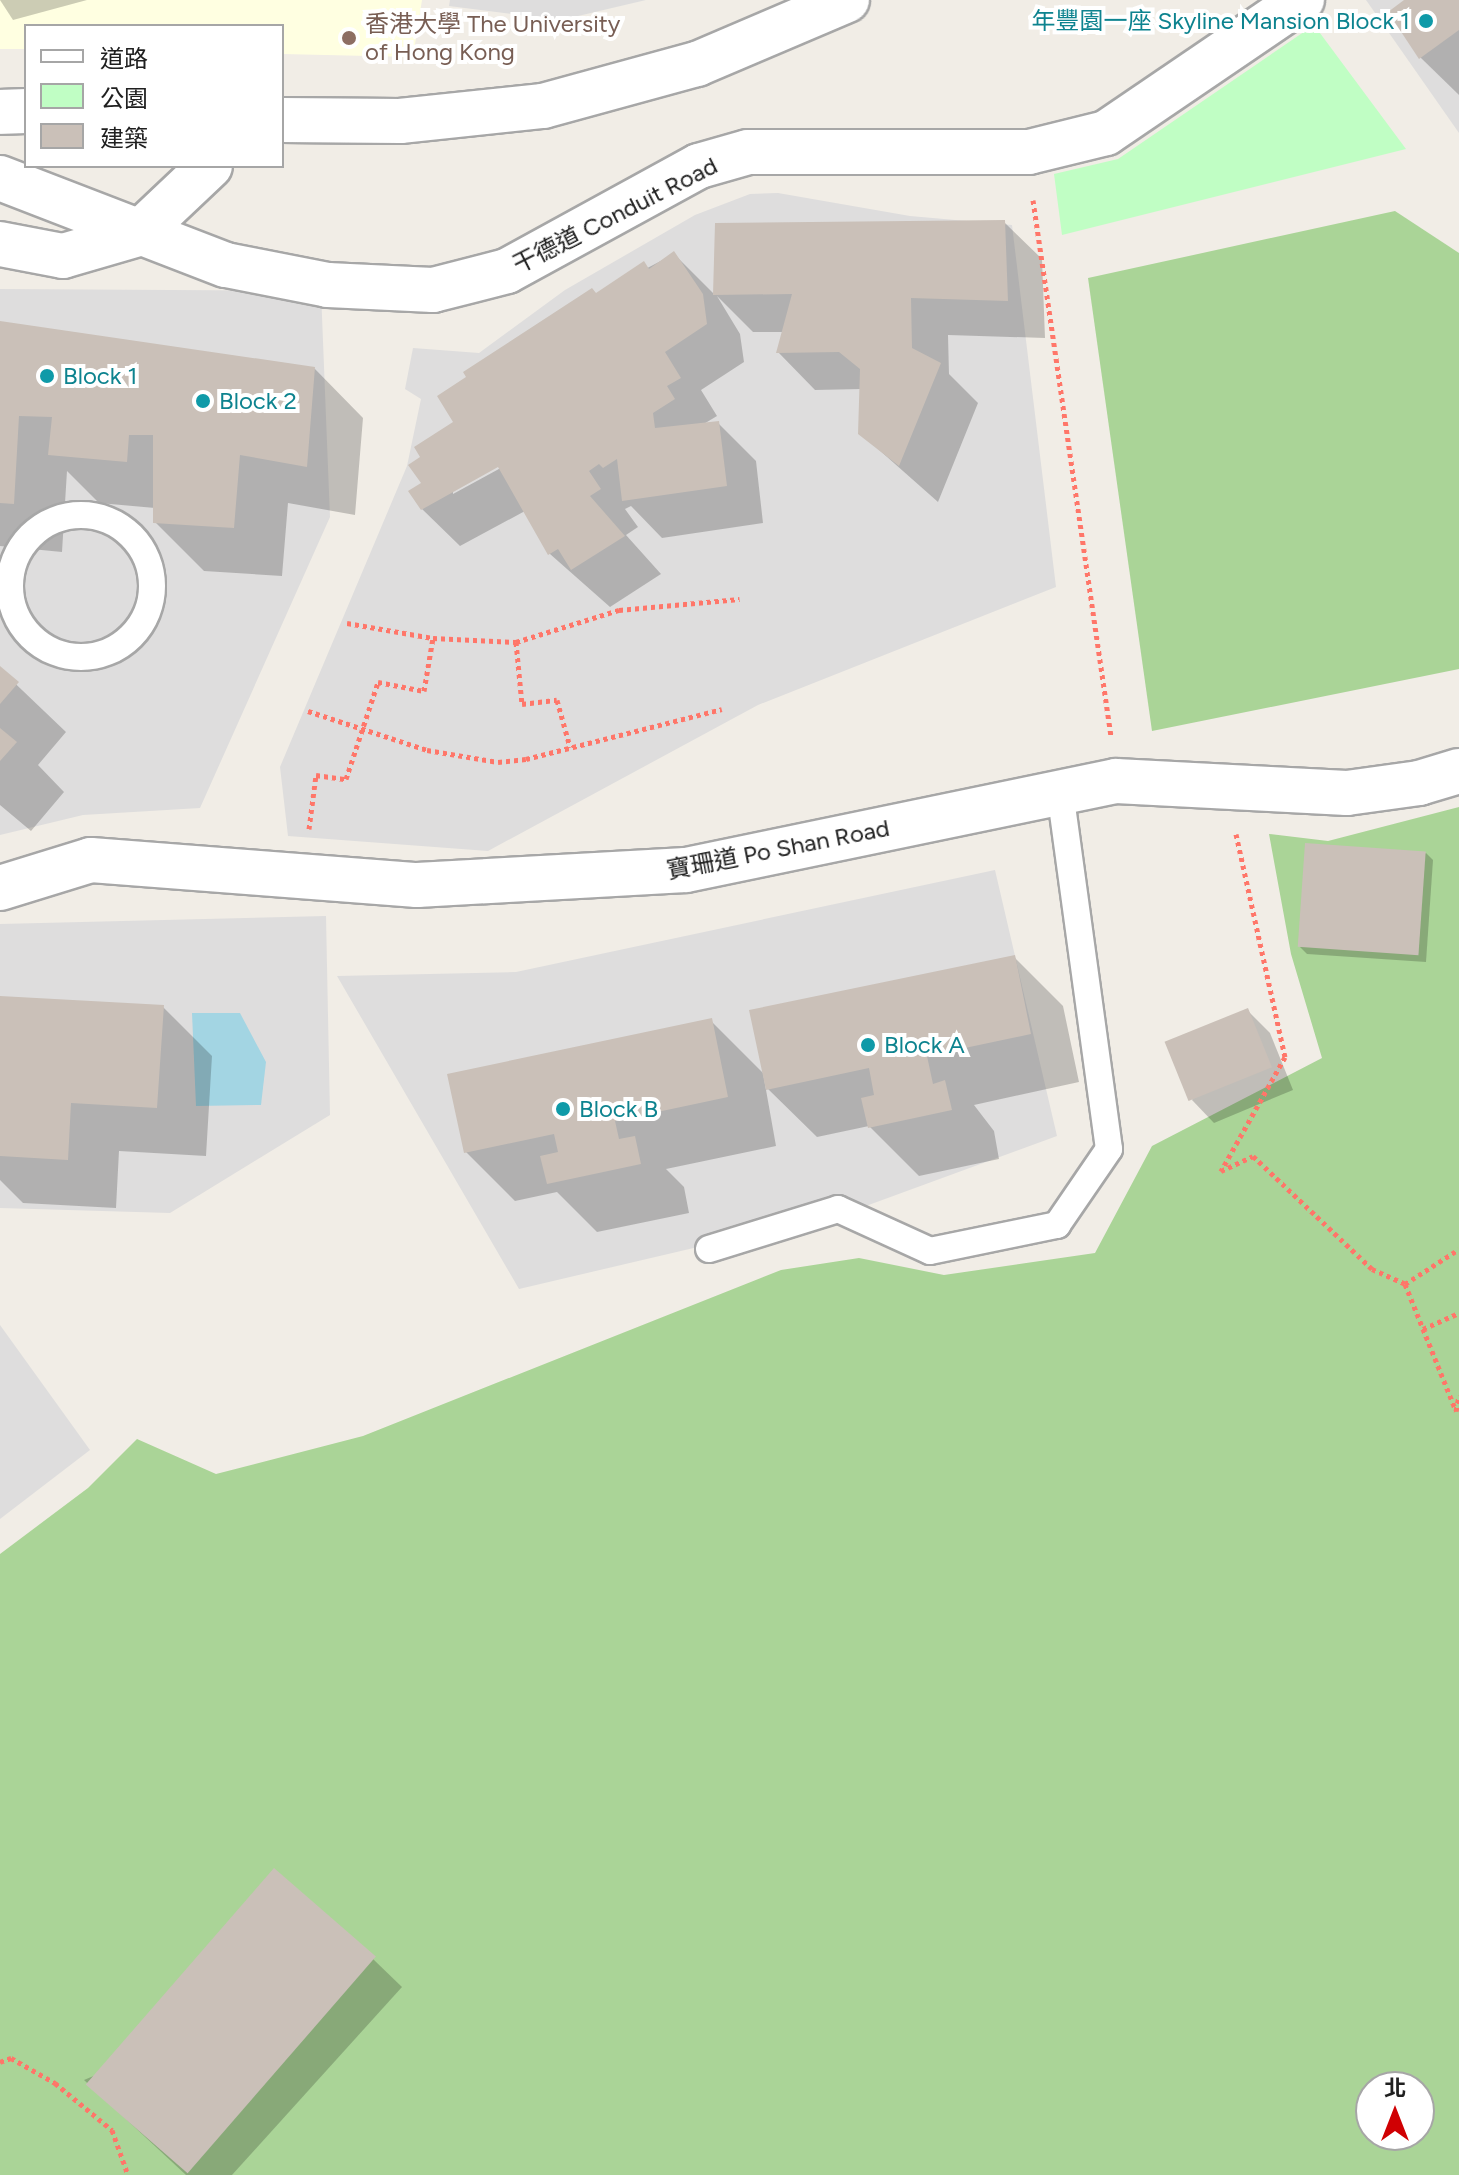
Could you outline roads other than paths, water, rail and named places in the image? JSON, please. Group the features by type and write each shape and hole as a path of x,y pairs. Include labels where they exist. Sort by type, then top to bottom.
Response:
{"street":[{"path":"284,120 400,121 543,106 697,64 847,0"},
{"name":"干德道 Conduit Road","path":"19,176 138,234 226,265 328,285 433,290 507,271 677,177 723,158 782,150 1029,152 1106,133 1302,0"},
{"path":"0,112 24,111"},
{"path":"0,244 63,256 138,234 208,168"},
{"name":"寶珊道 Po Shan Road","path":"0,888 91,860 417,885 686,870 1116,781 1347,793 1419,783 1459,771"}],"lane":[{"path":"90,515 133,536 147,556 153,578 143,624 106,654 83,658 38,645 11,606 4,583 14,559 45,524 90,515"},
{"path":"709,1249 838,1209 930,1251 1057,1225 1109,1149 1060,792"}],"water":[{"path":"192,1013 240,1013 266,1062 261,1105 196,1106"}],"place":[{"name":"年豐園一座 Skyline Mansion Block 1","path":"1426,21"},
{"name":"香港大學 The University of Hong Kong","path":"349,38"},
{"name":"Block 1","path":"47,376"},
{"name":"Block 2","path":"203,401"},
{"name":"Block A","path":"868,1045"},
{"name":"Block B","path":"563,1109"}]}
